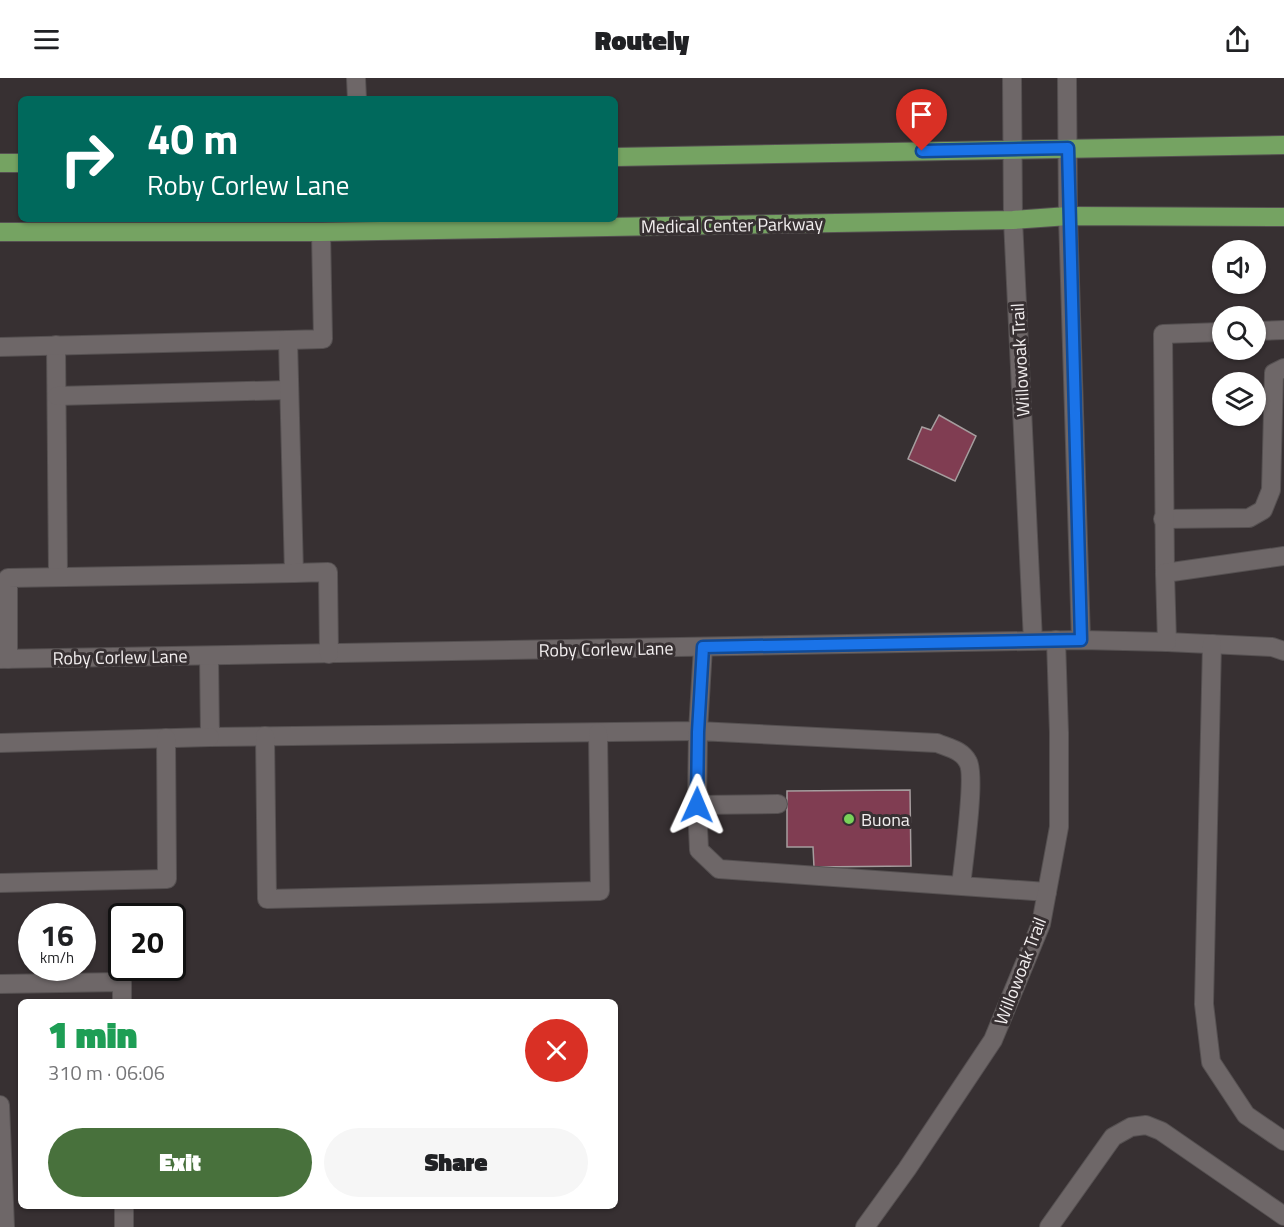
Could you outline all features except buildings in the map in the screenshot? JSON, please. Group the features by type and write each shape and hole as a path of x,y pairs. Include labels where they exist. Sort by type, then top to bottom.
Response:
{"main road":[{"path":"618,157 1284,145"},
{"path":"0,163 18,163"},
{"name":"Medical Center Parkway","path":"0,232 321,232 1014,220 1068,216 1284,217"}],"street":[{"path":"356,78 357,96"},
{"name":"Willowoak Trail","path":"1012,78 1014,220 1033,641"},
{"path":"1067,78 1068,216 1081,640"},
{"path":"0,347 323,339 321,232"},
{"path":"1266,331 1284,330"},
{"path":"1167,642 1163,519 1163,334 1212,332"},
{"path":"288,340 294,573"},
{"path":"56,345 58,577"},
{"path":"1163,519 1249,518 1263,510 1271,490 1274,373 1284,368"},
{"path":"57,396 289,390"},
{"path":"1165,573 1284,556"},
{"path":"4,659 8,578 328,572 329,654"},
{"name":"Willowoak Trail","path":"865,1227 908,1169 993,1040 1041,924 1059,827 1056,640"},
{"name":"Roby Corlew Lane","path":"4,659 1056,640 1272,646 1284,651"},
{"path":"1212,644 1204,1004 1211,1062 1246,1115 1284,1141"},
{"path":"703,647 698,732 699,850 718,869 1047,892"},
{"path":"208,656 210,737"},
{"path":"0,743 265,736 698,732 938,743 960,751 969,763 971,788 961,886"},
{"path":"265,736 267,899 600,891 598,733"},
{"path":"0,883 167,879 166,738"},
{"path":"697,805 778,804"},
{"path":"0,984 122,982 122,999"},
{"path":"0,1105 5,1227"},
{"path":"1049,1227 1113,1137 1131,1127 1146,1125 1161,1131 1284,1216"},
{"path":"124,1209 124,1227"}],"place":[{"name":"Buona","path":"849,819"}],"route":[{"path":"697,805 703,647 1081,640 1068,148 922,151"}]}
